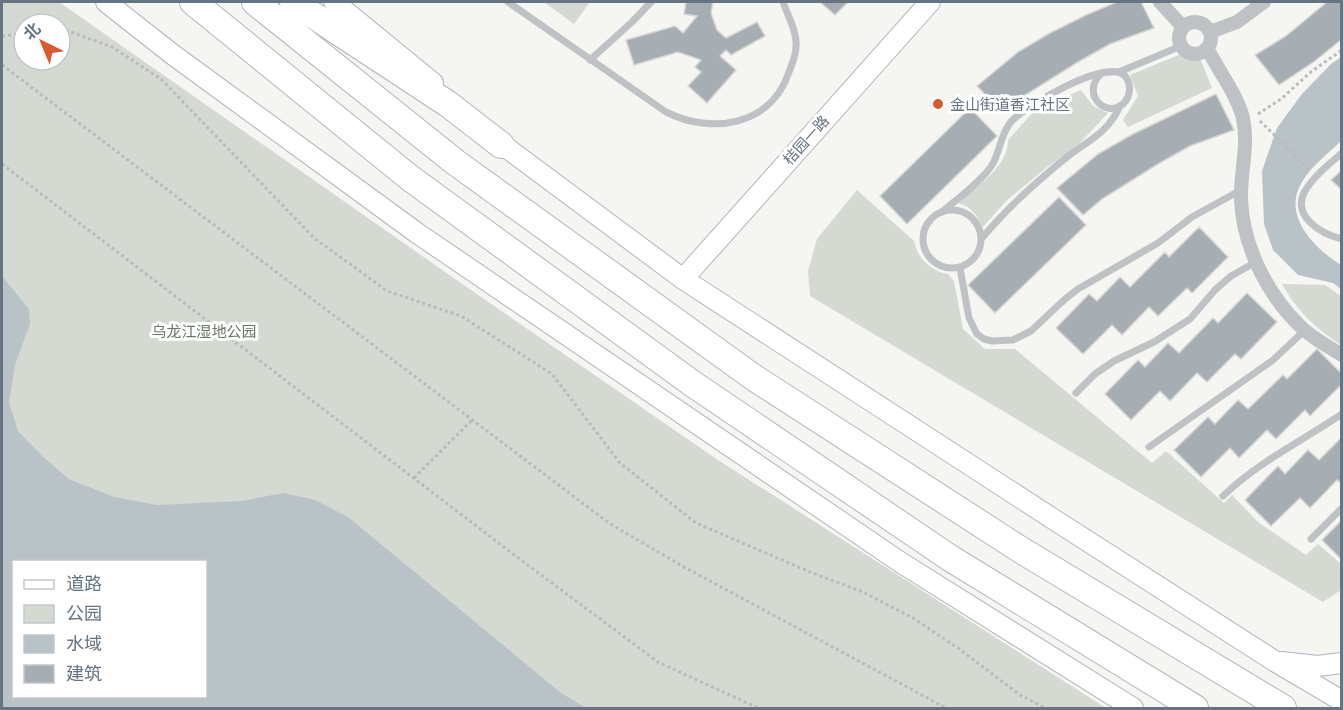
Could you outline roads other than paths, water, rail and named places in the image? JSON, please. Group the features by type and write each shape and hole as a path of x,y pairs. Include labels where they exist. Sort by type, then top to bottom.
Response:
{"highway":[{"path":"193,2 410,178 693,384 950,558 1195,708"},
{"path":"255,2 455,162 753,377 1021,550 1283,708"},
{"path":"293,2 455,162"},
{"path":"293,2 448,104 501,145"}],"main road":[{"path":"106,2 172,54 417,233 900,562 1133,708"},
{"path":"334,2 421,72 501,145 683,279 1276,662 1341,701"},
{"name":"桔园一路","path":"683,279 930,2"},
{"path":"1276,662 1317,666 1341,663"}],"street":[{"path":"1160,2 1183,27"},
{"path":"1210,32 1237,22 1264,2"},
{"path":"1192,22 1203,24 1210,32 1211,40 1207,48 1194,54 1181,46 1179,36 1183,27 1192,22"},
{"path":"1207,48 1234,94 1243,118 1246,143 1242,190 1243,218 1256,262 1285,309 1305,330 1341,355"}],"lane":[{"path":"508,2 654,105 679,119 711,123 736,122 749,118 770,103 782,87 795,54 796,41 783,2"},
{"path":"590,60 651,2"},
{"path":"942,212 951,210 969,215 976,221 982,238 981,248 976,257 960,268 950,269 932,261 923,244 923,234 933,217 942,212 991,168 1004,133 1018,115 1062,88 1107,71 1119,72 1181,46"},
{"path":"982,238 1004,212 1032,186 1068,156 1100,135 1128,98 1130,86 1119,72"},
{"path":"1101,74 1094,84 1094,96 1101,105 1113,108 1120,106"},
{"path":"1341,153 1304,192 1301,203 1310,223 1321,231 1341,239"},
{"path":"960,268 969,318 977,334 992,341 1013,340 1031,331 1058,304 1078,289 1158,243 1192,217 1242,190"},
{"path":"1076,393 1095,374 1114,361 1145,347 1182,324 1231,276 1256,262"},
{"path":"1149,447 1273,360 1305,330"},
{"path":"1223,496 1242,478 1262,464 1341,414"},
{"path":"1311,539 1341,508"}],"water":[{"path":"1341,57 1341,141 1306,176 1297,194 1296,207 1298,219 1304,230 1321,250 1341,265 1341,289 1333,283 1298,275 1273,250 1264,224 1262,171 1277,128 1302,94 1331,64"},
{"path":"2,276 29,309 30,324 15,365 9,403 18,431 69,479 114,497 157,505 241,501 284,493 315,500 348,517 561,693 586,708 2,708"}],"place":[{"name":"金山街道香江社区","path":"938,104"}],"park label":[{"name":"乌龙江湿地公园","path":"204,331"}]}
